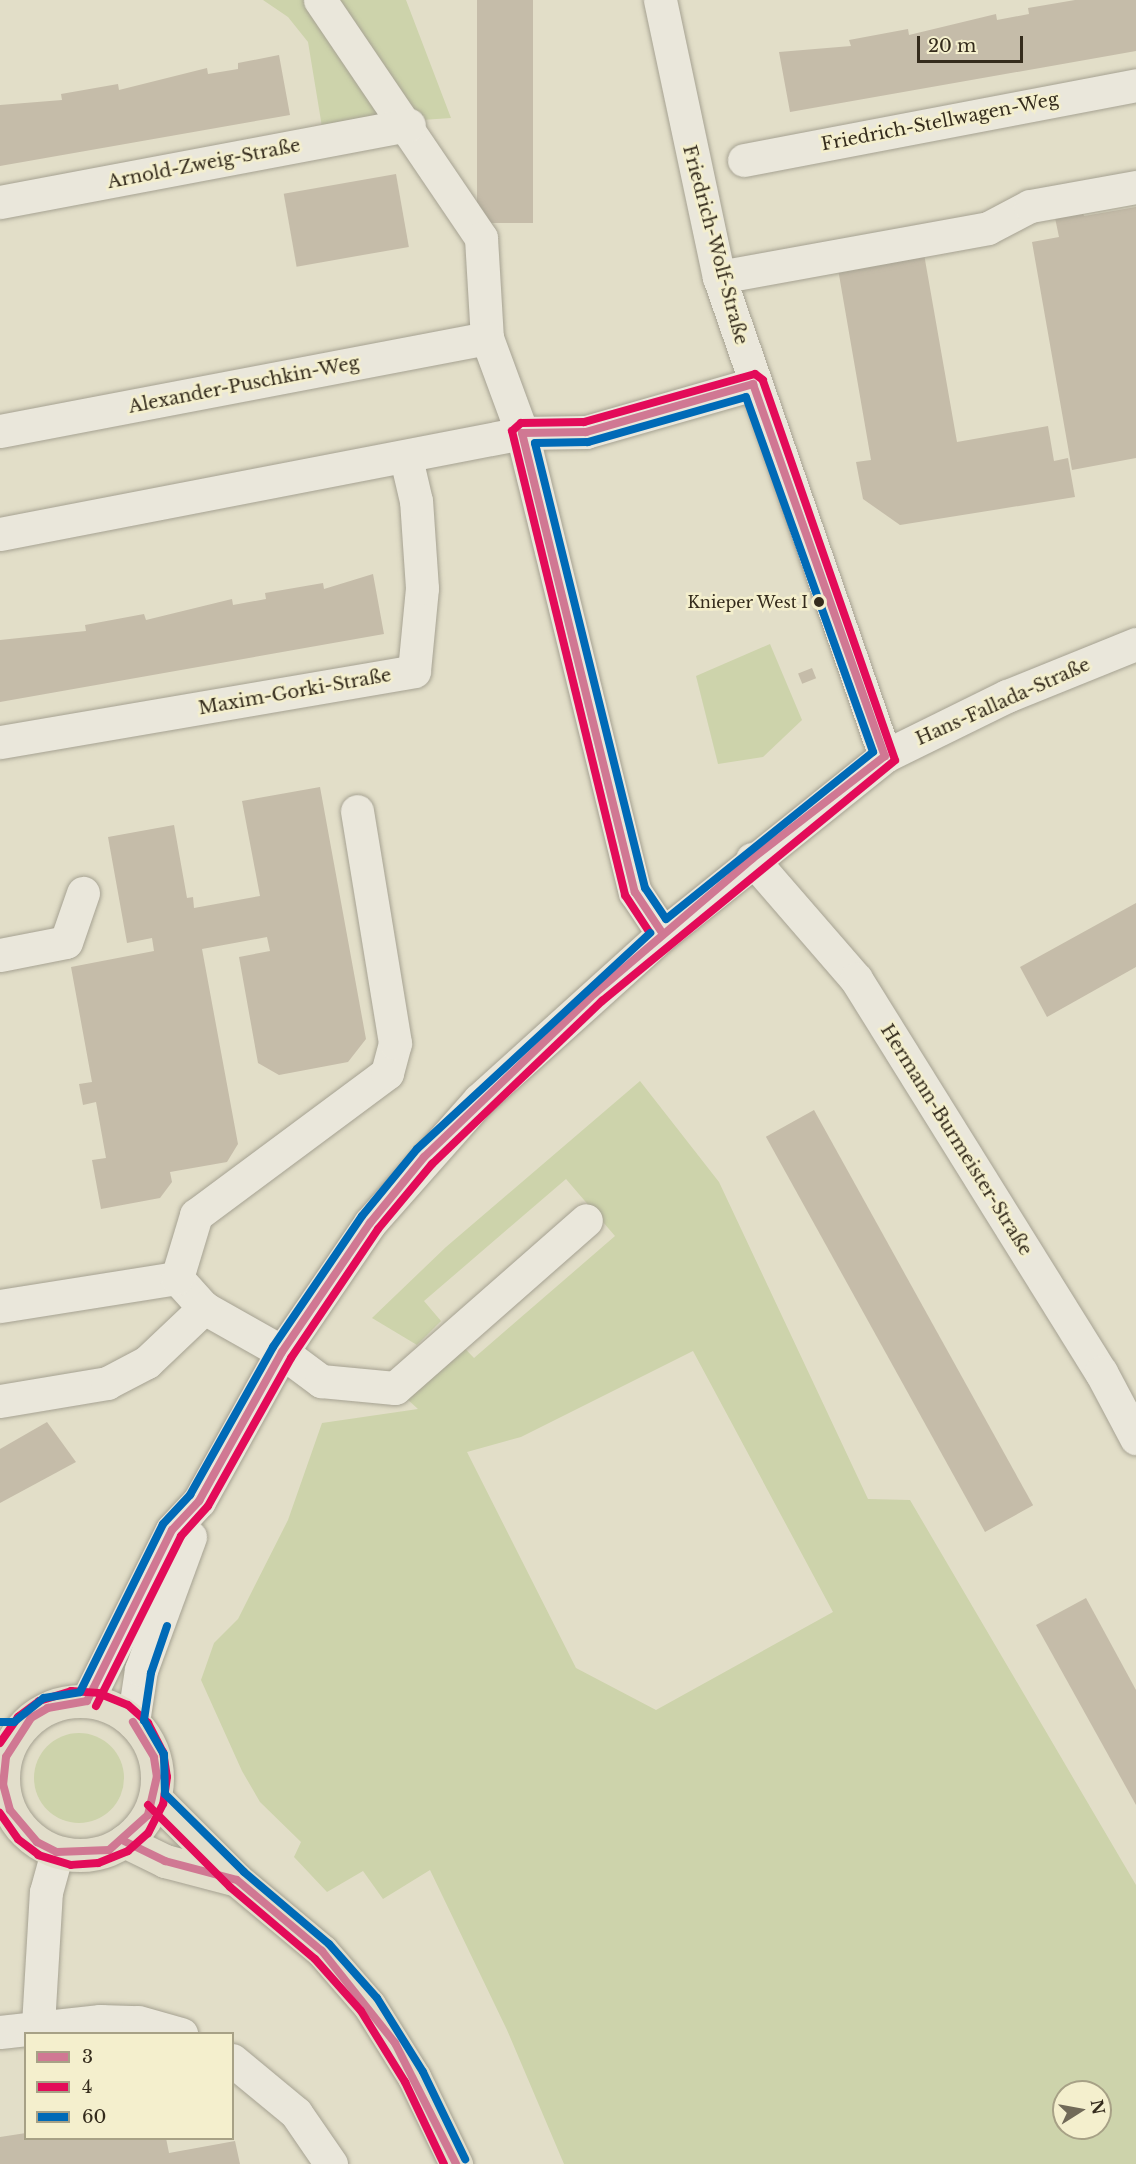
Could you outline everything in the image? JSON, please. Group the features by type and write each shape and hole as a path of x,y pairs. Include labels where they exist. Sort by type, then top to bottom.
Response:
{"main road":[{"path":"87,1701 133,1722 154,1757 154,1798 143,1822 124,1841 92,1854 57,1851 37,1842 5,1807 5,1766 9,1732 48,1708 87,1701"},
{"path":"154,1798 237,1880 322,1951 369,2005 409,2068 456,2164"},
{"path":"124,1841 165,1861 237,1880"}],"street":[{"path":"320,0 409,125 481,238 487,338 522,433 635,892 663,934"},
{"name":"Friedrich-Wolf-Straße","path":"660,0 719,278 753,384 885,756"},
{"name":"Friedrich-Stellwagen-Weg","path":"744,160 1136,85"},
{"name":"Arnold-Zweig-Straße","path":"0,202 409,125"},
{"path":"719,278 988,228 1030,206 1136,187"},
{"name":"Alexander-Puschkin-Weg","path":"0,431 487,338"},
{"path":"0,534 406,458 522,433 586,432 753,384"},
{"name":"Maxim-Gorki-Straße","path":"0,742 414,671 422,588 416,501 406,458"},
{"name":"Hans-Fallada-Straße","path":"133,1722 141,1670 199,1501 282,1352 370,1223 424,1157 663,934 752,859 885,756 1007,696 1136,644"},
{"path":"177,1278 196,1215 376,1085 393,1060 357,811"},
{"name":"Hermann-Burmeister-Straße","path":"752,859 856,979 1101,1372 1136,1438"},
{"path":"0,955 66,942 83,893"},
{"path":"177,1278 204,1308 282,1352 321,1381 395,1388 586,1220"},
{"path":"0,1306 177,1278"},
{"path":"0,1401 107,1383 147,1362 204,1308"},
{"name":"Hans-Fallada-Straße","path":"87,1701 172,1530 199,1501"},
{"path":"38,2025 45,1892 57,1851"},
{"path":"0,2032 38,2025 138,2022 174,2032"},
{"path":"234,2062 296,2113 331,2164"}],"green space":[{"path":"263,0 406,0 451,118 322,127 308,42 288,17"},
{"path":"770,644 802,720 763,757 718,764 696,676"},
{"path":"640,1081 719,1182 868,1499 910,1500 1136,1885 1136,2164 564,2164 507,2030 430,1870 383,1899 363,1871 327,1892 294,1857 301,1842 260,1802 242,1771 201,1680 214,1643 238,1619 288,1520 322,1423 418,1409 395,1388 451,1334 474,1358 615,1236 566,1179 424,1301 441,1321 417,1345 372,1318 446,1247","holes":["693,1351 833,1612 656,1710 576,1668 467,1452 521,1437"]},
{"path":"79,1733 96,1736 111,1746 121,1761 124,1778 121,1795 111,1810 96,1820 79,1823 62,1820 47,1810 37,1795 34,1778 37,1761 47,1746 62,1736"}],"building":[{"path":"477,0 533,0 533,223 477,223"},
{"path":"1075,0 1136,0 1136,51 790,112 779,52 851,46 849,40 908,29 909,35 996,14 997,20 1029,14 1028,8"},
{"path":"279,55 290,115 0,166 0,105 62,100 61,94 118,84 119,90 207,68 208,74 238,69 238,63"},
{"path":"396,174 409,247 297,267 284,194"},
{"path":"1136,207 1136,458 1072,470 1032,242 1059,237 1054,213 1082,208 1084,216"},
{"path":"924,254 957,442 1048,426 1054,461 1068,458 1075,497 900,525 863,499 856,462 871,460 838,269"},
{"path":"373,574 384,634 0,702 0,640 86,631 85,625 144,614 146,620 232,599 233,605 266,599 265,593 323,583 324,589"},
{"path":"812,668 816,678 802,684 798,674"},
{"path":"320,787 366,1039 348,1062 279,1075 258,1063 239,957 270,951 267,937 202,949 238,1144 227,1162 170,1172 172,1182 160,1198 101,1209 92,1160 106,1158 96,1102 83,1105 79,1084 92,1082 71,967 154,951 152,938 127,943 108,837 174,825 187,898 193,897 194,908 260,896 242,801"},
{"path":"1136,903 1136,967 1047,1017 1020,967"},
{"path":"814,1110 1033,1505 985,1532 766,1137"},
{"path":"47,1422 76,1462 0,1503 0,1449"},
{"path":"1086,1598 1136,1690 1136,1805 1036,1625"},
{"path":"24,2133 24,2140 166,2140 169,2153 235,2141 240,2164 0,2164 0,2137"}],"transit line":[{"name":"4","path":"96,1706 181,1536 208,1506 291,1358 378,1229 432,1164 602,1001 895,760 763,380 755,374 584,422 521,423 512,431 625,895 650,933"},
{"name":"3","path":"753,384 885,756"},
{"name":"3","path":"522,433 586,432 753,384"},
{"name":"60","path":"746,397 873,752 666,919 645,888 535,443 588,442 746,397"},
{"name":"3","path":"522,433 635,892 663,934"},
{"name":"3","path":"87,1701 172,1530 199,1501 282,1352 370,1223 424,1157 595,993 752,859 885,756"},
{"name":"60","path":"1,1722 14,1722 44,1698 80,1692 163,1524 190,1495 273,1347 362,1216 417,1149 650,933"},
{"name":"60","path":"167,1626 151,1673 144,1720 164,1754 165,1794 244,1872 329,1944 377,1998 423,2072 465,2159"},
{"name":"4","path":"0,1743 18,1717 39,1701 71,1691 98,1693 128,1705 148,1723 163,1752 167,1777 163,1804 148,1833 128,1851 98,1863 71,1865 39,1855 18,1839 0,1813"},
{"name":"3","path":"87,1701 48,1708 31,1718 6,1757 3,1784 10,1810 37,1842 57,1852 109,1850 148,1815 157,1777 154,1757 133,1722"},
{"name":"4","path":"148,1805 230,1887 315,1959 361,2011 405,2082 444,2164"},
{"name":"3","path":"124,1841 165,1861 237,1880 322,1951 395,2043 456,2164"}],"place":[{"name":"Knieper West I","path":"819,602"}]}
